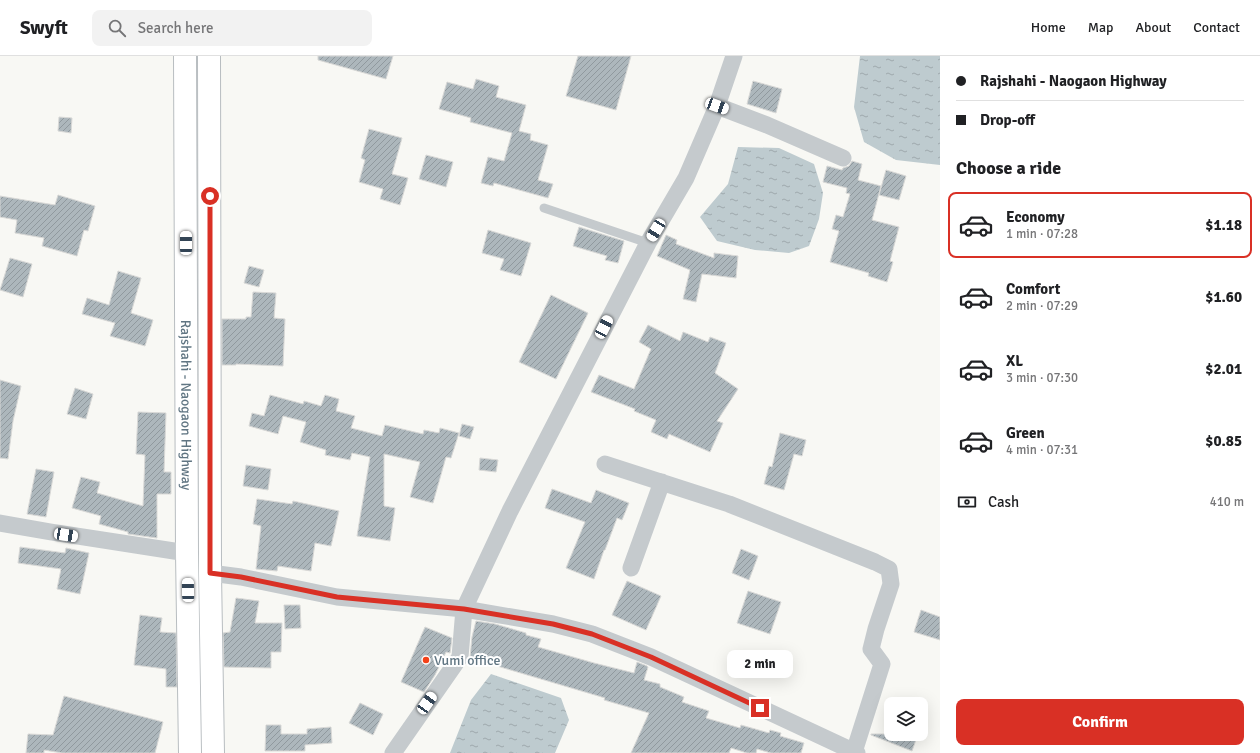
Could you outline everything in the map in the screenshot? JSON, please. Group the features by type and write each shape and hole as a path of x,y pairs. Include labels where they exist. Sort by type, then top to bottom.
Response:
{"main road":[{"name":"Rajshahi - Naogaon Highway","path":"185,56 187,553 190,742"},
{"name":"Rajshahi - Naogaon Highway","path":"209,56 210,573 213,753"},
{"path":"187,415 210,414"},
{"path":"190,742 213,732"}],"street":[{"path":"393,753 460,658 464,609 510,511 648,243 686,178 717,106 734,56"},
{"path":"717,106 767,125 843,158"},
{"path":"210,573 241,577 337,597 464,609 553,624 592,634 651,657 856,752 882,664 871,649 891,584 889,569 875,562 729,504 605,464"},
{"path":"632,568 662,482"},
{"path":"0,523 187,553"}],"lane":[{"path":"544,208 648,243"}],"water":[{"path":"860,56 940,56 940,165 896,160 864,142 854,107"},
{"path":"738,147 779,148 814,164 823,193 819,219 809,246 789,253 755,250 717,241 700,217 728,184"},
{"path":"491,674 561,698 569,720 555,753 450,753 471,700"}],"building":[{"path":"318,56 393,56 386,79 318,60"},
{"path":"578,56 631,56 616,110 566,96"},
{"path":"476,79 499,86 496,97 526,105 519,131 531,134 530,140 548,145 538,180 553,184 548,198 494,183 493,186 481,183 488,157 504,161 512,133 470,122 471,118 439,109 447,82 473,89"},
{"path":"753,81 782,89 776,113 747,104"},
{"path":"59,117 72,118 71,133 58,131"},
{"path":"369,129 402,138 392,174 408,178 400,205 380,199 383,189 359,182 365,160 361,158"},
{"path":"426,155 453,162 446,187 419,179"},
{"path":"852,161 862,164 858,180 881,186 872,220 899,227 890,261 893,262 887,282 868,276 869,273 830,262 839,231 832,229 836,215 843,217 850,194 846,193 847,188 823,182 827,166 842,170 843,168 849,166"},
{"path":"886,170 906,176 899,200 879,195"},
{"path":"58,195 95,206 88,231 84,230 77,256 42,246 44,238 15,233 17,220 0,217 0,196 55,205"},
{"path":"579,227 624,241 618,263 605,260 607,256 573,246"},
{"path":"488,230 531,243 521,276 500,270 504,259 482,253"},
{"path":"666,235 677,240 676,244 714,258 714,253 738,256 736,278 702,274 696,302 683,299 690,270 657,256"},
{"path":"10,258 32,264 23,297 0,290"},
{"path":"249,266 264,270 259,287 244,283"},
{"path":"118,271 141,278 131,313 153,320 145,346 110,336 115,323 82,314 87,298 109,305"},
{"path":"253,292 276,293 274,318 285,319 283,366 236,364 222,365 222,319 246,319 246,317 251,317"},
{"path":"551,295 588,313 556,379 519,362"},
{"path":"648,325 680,341 683,332 708,342 710,337 726,343 715,373 738,389 717,421 723,423 710,452 669,434 667,439 651,432 656,420 634,411 635,409 591,392 599,375 634,389 651,349 639,342"},
{"path":"0,380 21,386 13,421 8,459 0,458"},
{"path":"75,388 93,394 86,419 67,414"},
{"path":"270,395 303,404 304,401 321,406 325,395 339,399 336,411 355,416 351,428 382,436 385,425 423,434 424,430 439,433 440,428 459,433 451,458 446,457 433,503 410,497 420,462 384,454 384,506 395,508 390,541 357,536 370,457 352,453 350,460 325,455 326,450 300,442 306,422 283,416 278,434 249,426 252,413 264,416"},
{"path":"138,412 166,413 164,472 171,472 171,494 157,494 157,538 128,534 128,532 99,524 101,516 72,508 81,477 100,482 97,493 143,506 145,455 136,454"},
{"path":"462,424 474,427 470,439 459,436"},
{"path":"780,433 806,440 802,456 794,454 784,490 764,484 769,466 772,467"},
{"path":"480,458 498,460 496,472 479,470"},
{"path":"246,465 271,469 268,490 243,486"},
{"path":"36,469 54,472 46,517 27,514"},
{"path":"552,489 591,503 596,490 629,503 622,520 617,518 594,579 566,568 585,522 545,508"},
{"path":"257,499 292,504 293,501 339,511 331,546 315,543 311,571 278,566 277,571 256,569 261,526 253,524"},
{"path":"20,547 65,553 66,548 89,553 80,594 57,589 61,569 18,563"},
{"path":"741,549 758,556 749,580 732,573"},
{"path":"627,581 661,596 646,630 612,615"},
{"path":"748,591 781,602 770,634 737,623"},
{"path":"236,598 259,601 255,623 282,623 281,652 271,652 271,668 224,667 223,633 230,632"},
{"path":"284,605 300,605 301,628 285,629"},
{"path":"921,610 940,617 940,640 914,632"},
{"path":"140,615 162,618 160,632 176,633 177,687 166,687 166,669 134,665"},
{"path":"476,621 495,624 526,633 526,635 541,639 538,647 594,663 634,673 637,662 647,666 644,680 660,684 660,687 684,697 682,702 709,711 706,718 740,728 741,725 769,733 770,730 781,733 780,736 804,743 801,753 771,753 757,749 756,753 747,753 731,748 729,753 631,753 649,713 604,700 605,698 470,658 472,637"},
{"name":"Vumi office","path":"425,627 452,638 450,653 446,652 435,675 424,692 401,682"},
{"path":"64,696 163,722 155,753 62,753 44,750 44,753 26,753 28,734 53,735"},
{"path":"360,703 383,714 373,735 349,723"},
{"path":"266,725 281,725 281,734 307,734 307,729 331,727 332,743 305,745 305,751 265,751"},
{"path":"884,734 884,740 871,735"},
{"path":"886,741 916,741 912,751"}],"place":[{"name":"Vumi office","path":"426,660"}],"route":[{"path":"210,196 210,573 241,577 337,597 464,609 553,624 592,634 651,657 760,708"}]}
